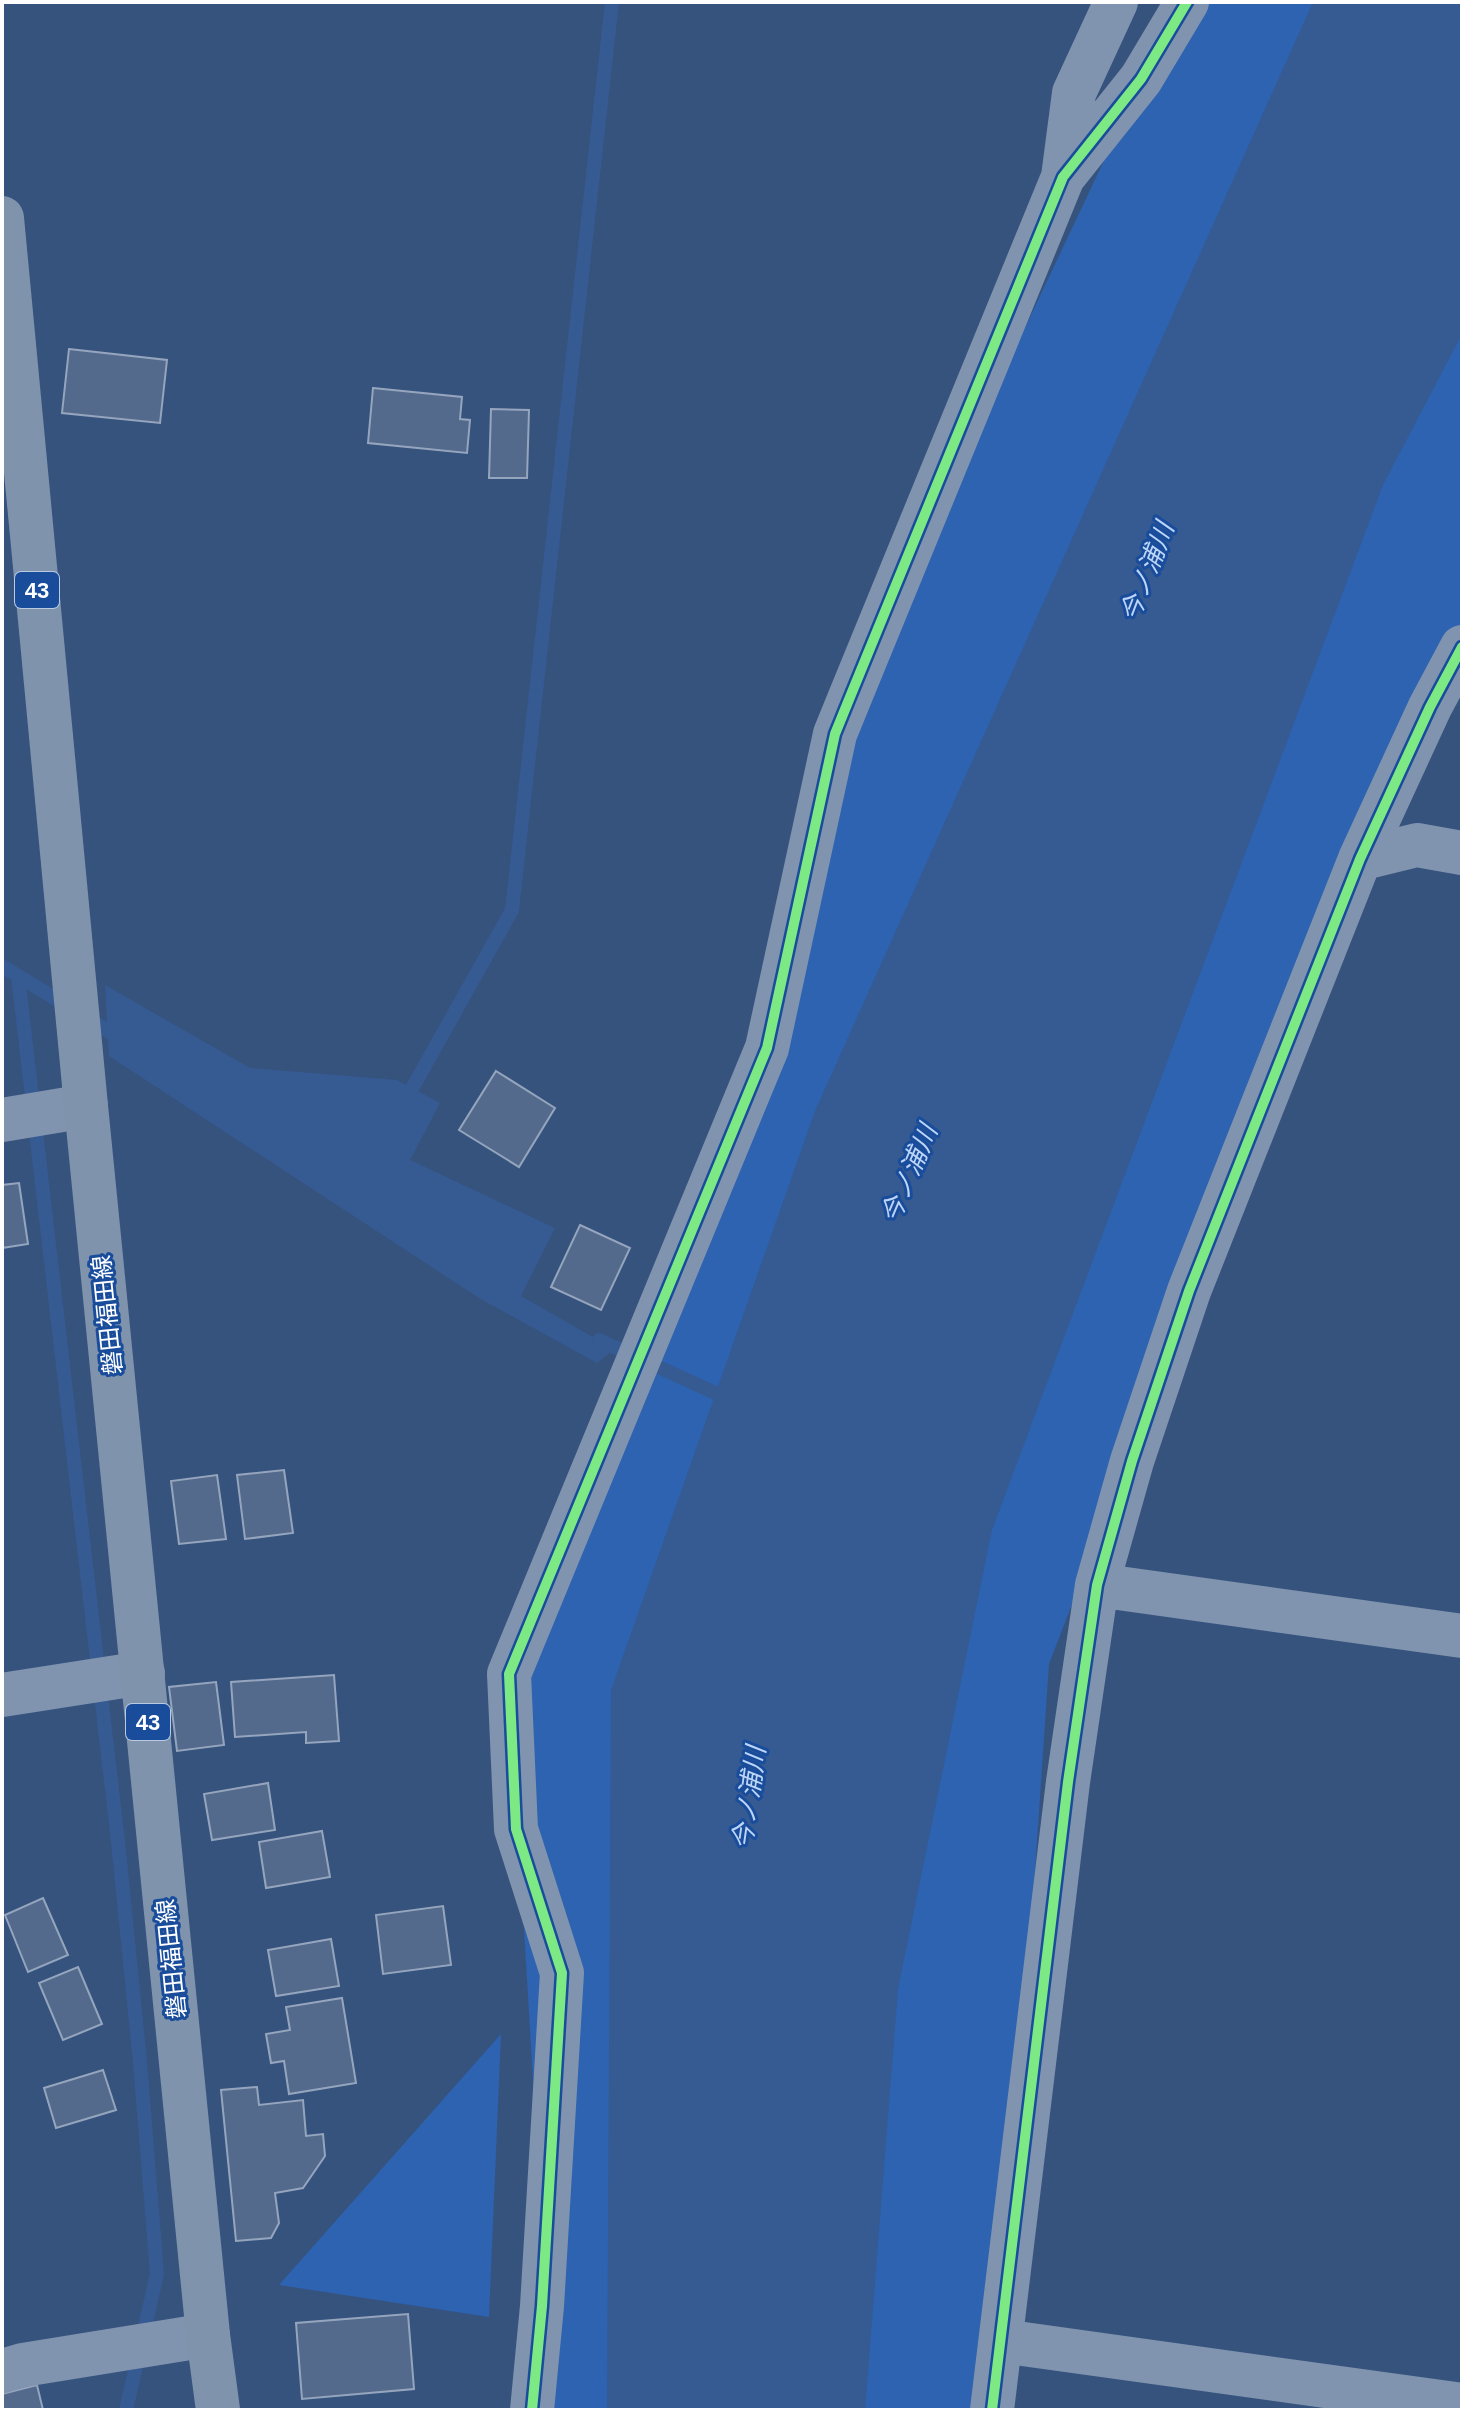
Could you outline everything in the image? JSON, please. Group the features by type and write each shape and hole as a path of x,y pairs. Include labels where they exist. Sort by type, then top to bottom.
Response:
{"main road":[{"name":"磐田福田線","path":"2,218 10,396 72,962 208,2335 218,2410"}],"street":[{"path":"532,2410 542,2306 562,1973 516,1829 509,1674 767,1048 835,734 1063,177 1074,93 1116,2"},
{"path":"1063,177 1141,79 1187,2"},
{"path":"992,2410 1066,1797 1097,1585 1132,1461 1189,1291 1360,859 1430,707 1462,647"},
{"path":"1360,859 1417,845 1462,853"},
{"path":"2,1120 86,1106"},
{"path":"1097,1585 1462,1636"},
{"path":"2,1695 143,1673"},
{"path":"2,2371 208,2335"},
{"path":"1001,2341 1462,2405"}],"shaded area":[{"path":"1179,2 1462,2 1462,661 1340,908 1049,1664 1006,2299 995,2410 523,2410 544,2267 509,1674 719,1164 848,702"},
{"path":"501,2034 489,2317 279,2285"}],"water":[{"name":"今ノ浦川","path":"1313,2 1462,2 1462,334 1383,485 992,1530 898,1989 865,2410 607,2410 611,1690 815,1111"},
{"path":"105,985 250,1068 397,1080 440,1103 410,1160 555,1228 521,1296 614,1349 597,1363 479,1298 109,1056"}],"building":[{"path":"69,349 167,360 160,423 62,413"},
{"path":"373,388 462,397 460,419 470,420 467,453 368,443"},
{"path":"491,409 529,410 527,478 489,478"},
{"path":"496,1071 555,1108 519,1167 459,1130"},
{"path":"19,1183 28,1244 2,1248 2,1185"},
{"path":"580,1225 630,1248 601,1310 551,1287"},
{"path":"284,1470 293,1533 245,1539 237,1475"},
{"path":"217,1475 226,1539 179,1544 171,1481"},
{"path":"334,1675 339,1741 306,1743 306,1732 235,1737 231,1682"},
{"path":"216,1682 224,1745 177,1751 169,1687"},
{"path":"268,1783 275,1830 212,1840 204,1794"},
{"path":"322,1831 330,1877 266,1888 259,1842"},
{"path":"43,1898 68,1955 28,1972 5,1915"},
{"path":"443,1906 451,1965 383,1974 376,1915"},
{"path":"331,1939 339,1986 276,1996 268,1950"},
{"path":"78,1967 102,2024 63,2040 39,1983"},
{"path":"342,1998 356,2083 289,2094 284,2061 271,2063 266,2034 290,2030 286,2007"},
{"path":"103,2070 116,2110 56,2128 44,2088"},
{"path":"257,2087 259,2105 303,2100 306,2136 323,2134 325,2156 303,2188 275,2193 279,2223 271,2238 236,2241 221,2090"},
{"path":"408,2314 414,2389 302,2399 296,2323"},
{"path":"37,2385 43,2410 2,2410 2,2394"}],"waterway":[{"path":"404,1103 512,910 612,2"},
{"path":"2,966 121,1039"},
{"path":"18,976 118,1842 157,2274 126,2410"},
{"path":"599,1340 733,1401"}],"cycle path":[{"path":"532,2410 542,2306 562,1973 516,1829 509,1674 767,1048 835,734 1063,177 1141,79 1187,2"},
{"path":"992,2410 1068,1782 1097,1585 1132,1461 1189,1291 1360,859 1430,707 1462,647"}]}
